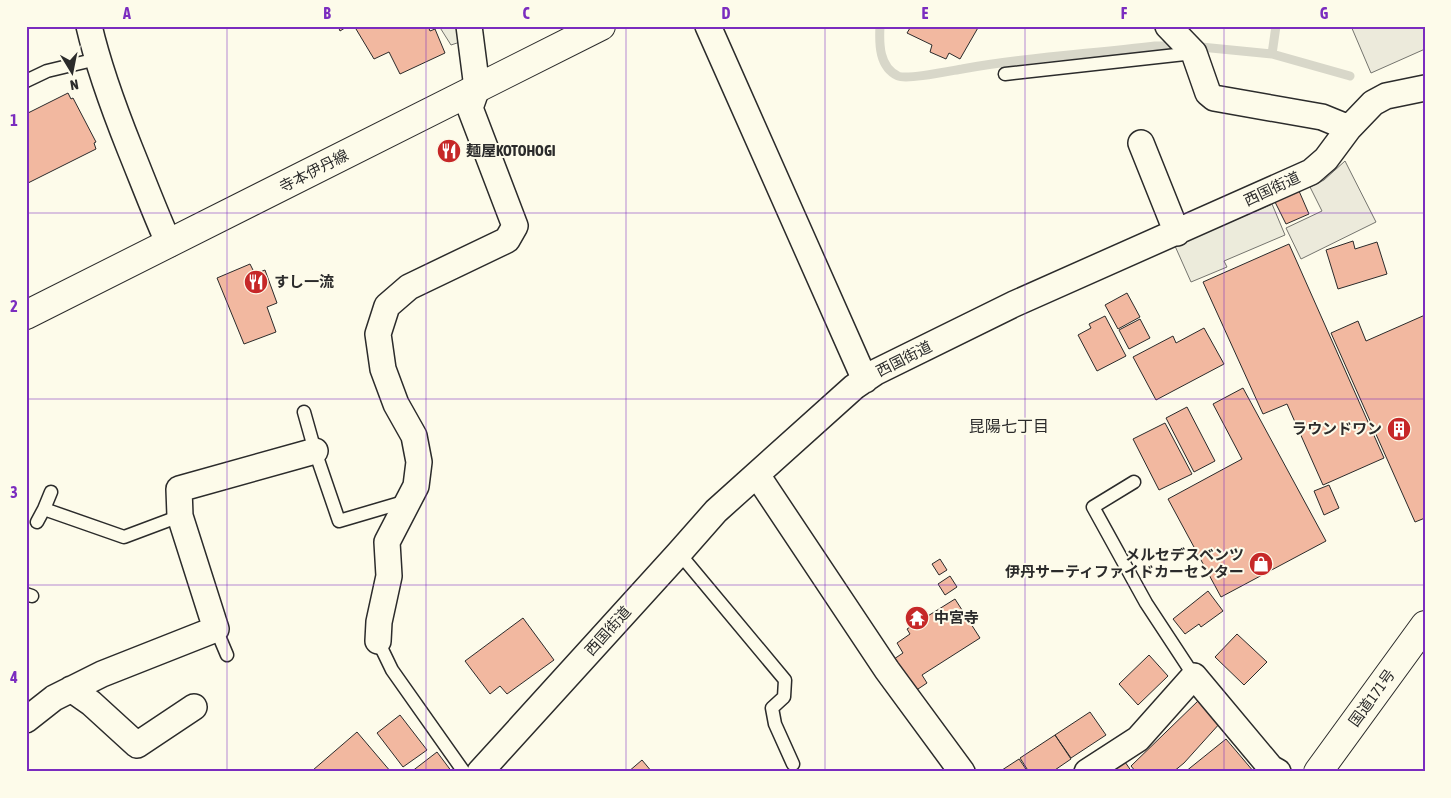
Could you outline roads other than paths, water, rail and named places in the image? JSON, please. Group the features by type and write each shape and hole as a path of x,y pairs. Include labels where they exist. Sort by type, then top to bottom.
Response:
{"main road":[{"name":"寺本伊丹線","path":"26,316 601,26"},
{"name":"国道171号","path":"1318,772 1425,625"}],"street":[{"path":"89,26 97,58 117,117 169,244"},
{"path":"378,641 379,622 389,576 387,542 416,486 419,462 414,436 396,404 383,370 378,334 386,306 409,287 507,240 515,226 470,108 477,88 470,26"},
{"path":"708,26 865,380"},
{"path":"1168,26 1194,53 1208,93 1214,98 1322,117 1349,128"},
{"name":"西国街道","path":"480,772 716,511 854,387 876,372 1014,304 1178,233 1311,172 1326,159 1349,128 1373,103 1386,96 1425,88"},
{"path":"1141,142 1178,233"},
{"path":"26,720 54,698 102,674 120,659 216,629 180,516 179,489 315,451"},
{"path":"757,475 887,670 962,772"},
{"path":"1087,772 1138,739 1194,676 1272,768 1278,772"},
{"path":"71,689 91,703 143,754 194,707"}],"lane":[{"path":"1005,74 1194,53"},
{"path":"26,82 47,71 97,58"},
{"path":"304,412 339,521 408,501"},
{"path":"1134,482 1093,507 1146,603 1194,676"},
{"path":"37,522 50,492"},
{"path":"44,509 124,537 180,516"},
{"path":"679,553 785,680 784,697 772,708 775,724 793,764"},
{"path":"216,629 227,655"},
{"path":"378,641 392,670 464,772"}],"waterway":[{"path":"880,26 880,47 884,61 892,72 903,77 929,75 1034,59 1155,46 1175,46"},
{"path":"1276,26 1272,54 1350,76"},
{"path":"1201,47 1272,54"}],"place":[{"name":"麺屋KOTOHOGI","path":"449,151"},
{"name":"すし一流","path":"256,282"},
{"name":"ラウンドワン","path":"1399,429"},
{"name":"メルセデスベンツ 伊丹サーティファイドカーセンター","path":"1261,564"},
{"name":"中宮寺","path":"917,618"}],"district":[{"name":"昆陽七丁目","path":"1009,426"}]}
